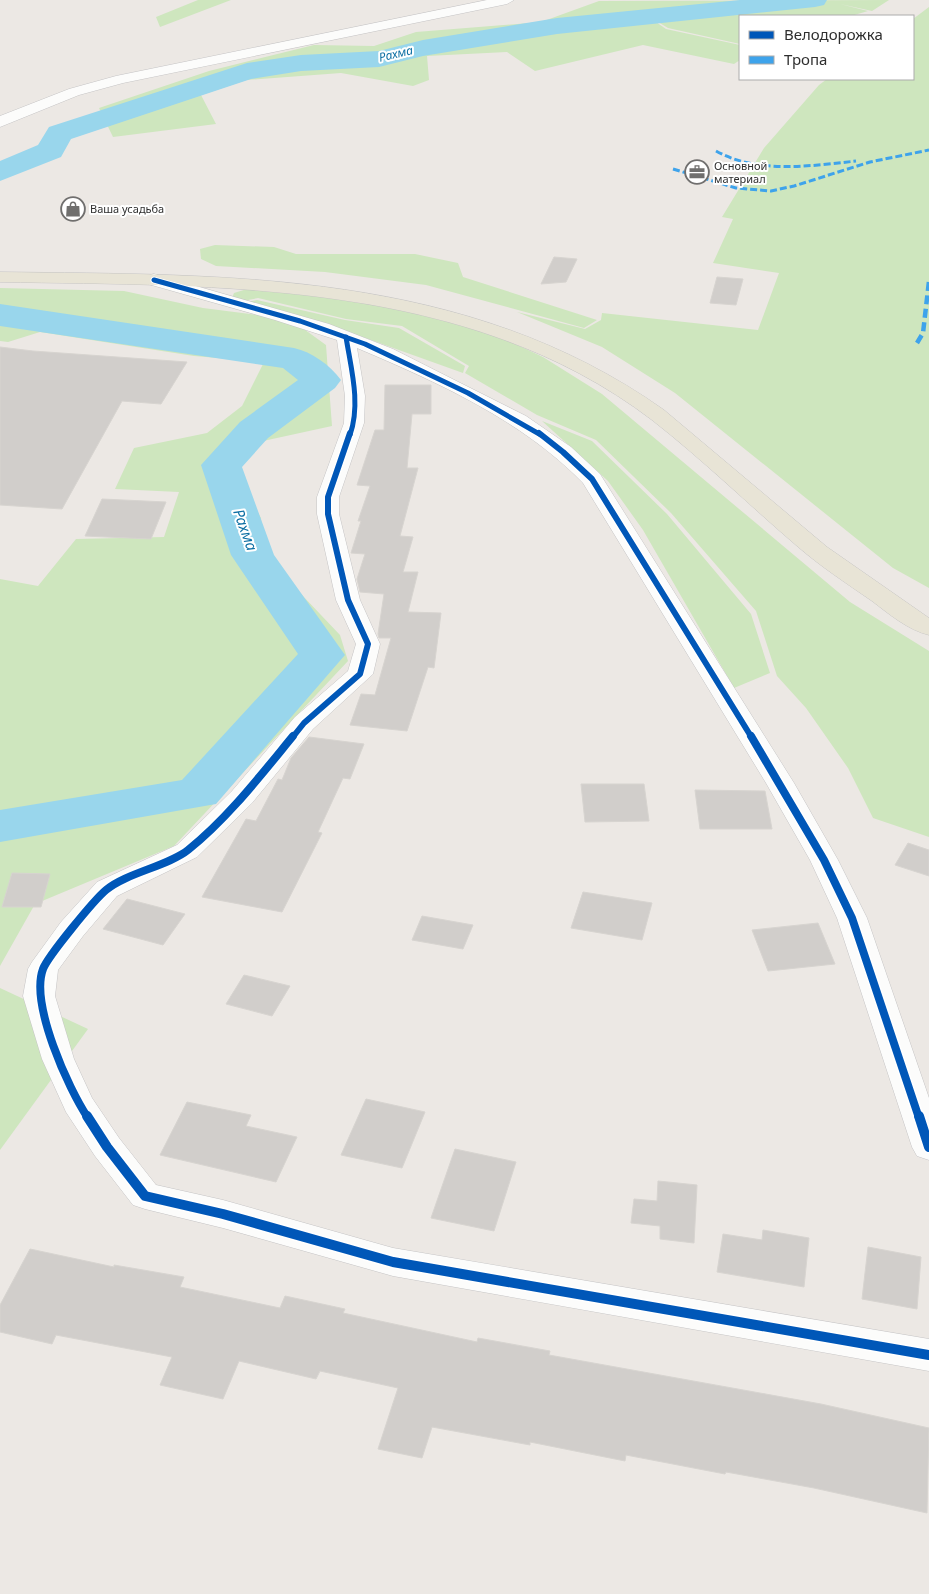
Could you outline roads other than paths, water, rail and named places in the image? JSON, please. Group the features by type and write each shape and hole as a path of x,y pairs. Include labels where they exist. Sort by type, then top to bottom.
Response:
{"main road":[{"path":"0,277 154,280 294,288 383,300 443,312 491,327 588,371 635,399 698,449 808,544 913,619 929,628"}],"street":[{"path":"0,122 74,92 121,79 507,0"},
{"path":"154,280 204,296 301,321 398,358 512,416 549,438 574,459 592,479 780,783 824,860 852,918 929,1147"},
{"path":"346,337 355,396 354,423 328,497 328,514 348,600 368,644 360,674 304,723 242,797 187,851 107,889 72,929 43,969 39,996 58,1059 78,1103 106,1147 145,1196 223,1214 393,1262 929,1355"}],"water":[{"path":"82,121 96,124 71,135 55,152 24,169 0,176 0,168 45,148 46,137 55,131"}],"waterway":[{"name":"Рахма","path":"0,172 50,151 59,133 247,71 301,63 379,59 423,48 557,26 815,0"},
{"name":"Рахма","path":"0,315 294,359 322,380 254,430 221,465 253,555 322,655 198,793 0,826"}],"place":[{"name":"Основной материал","path":"697,172"},
{"name":"Ваша усадьба","path":"73,209"}]}
